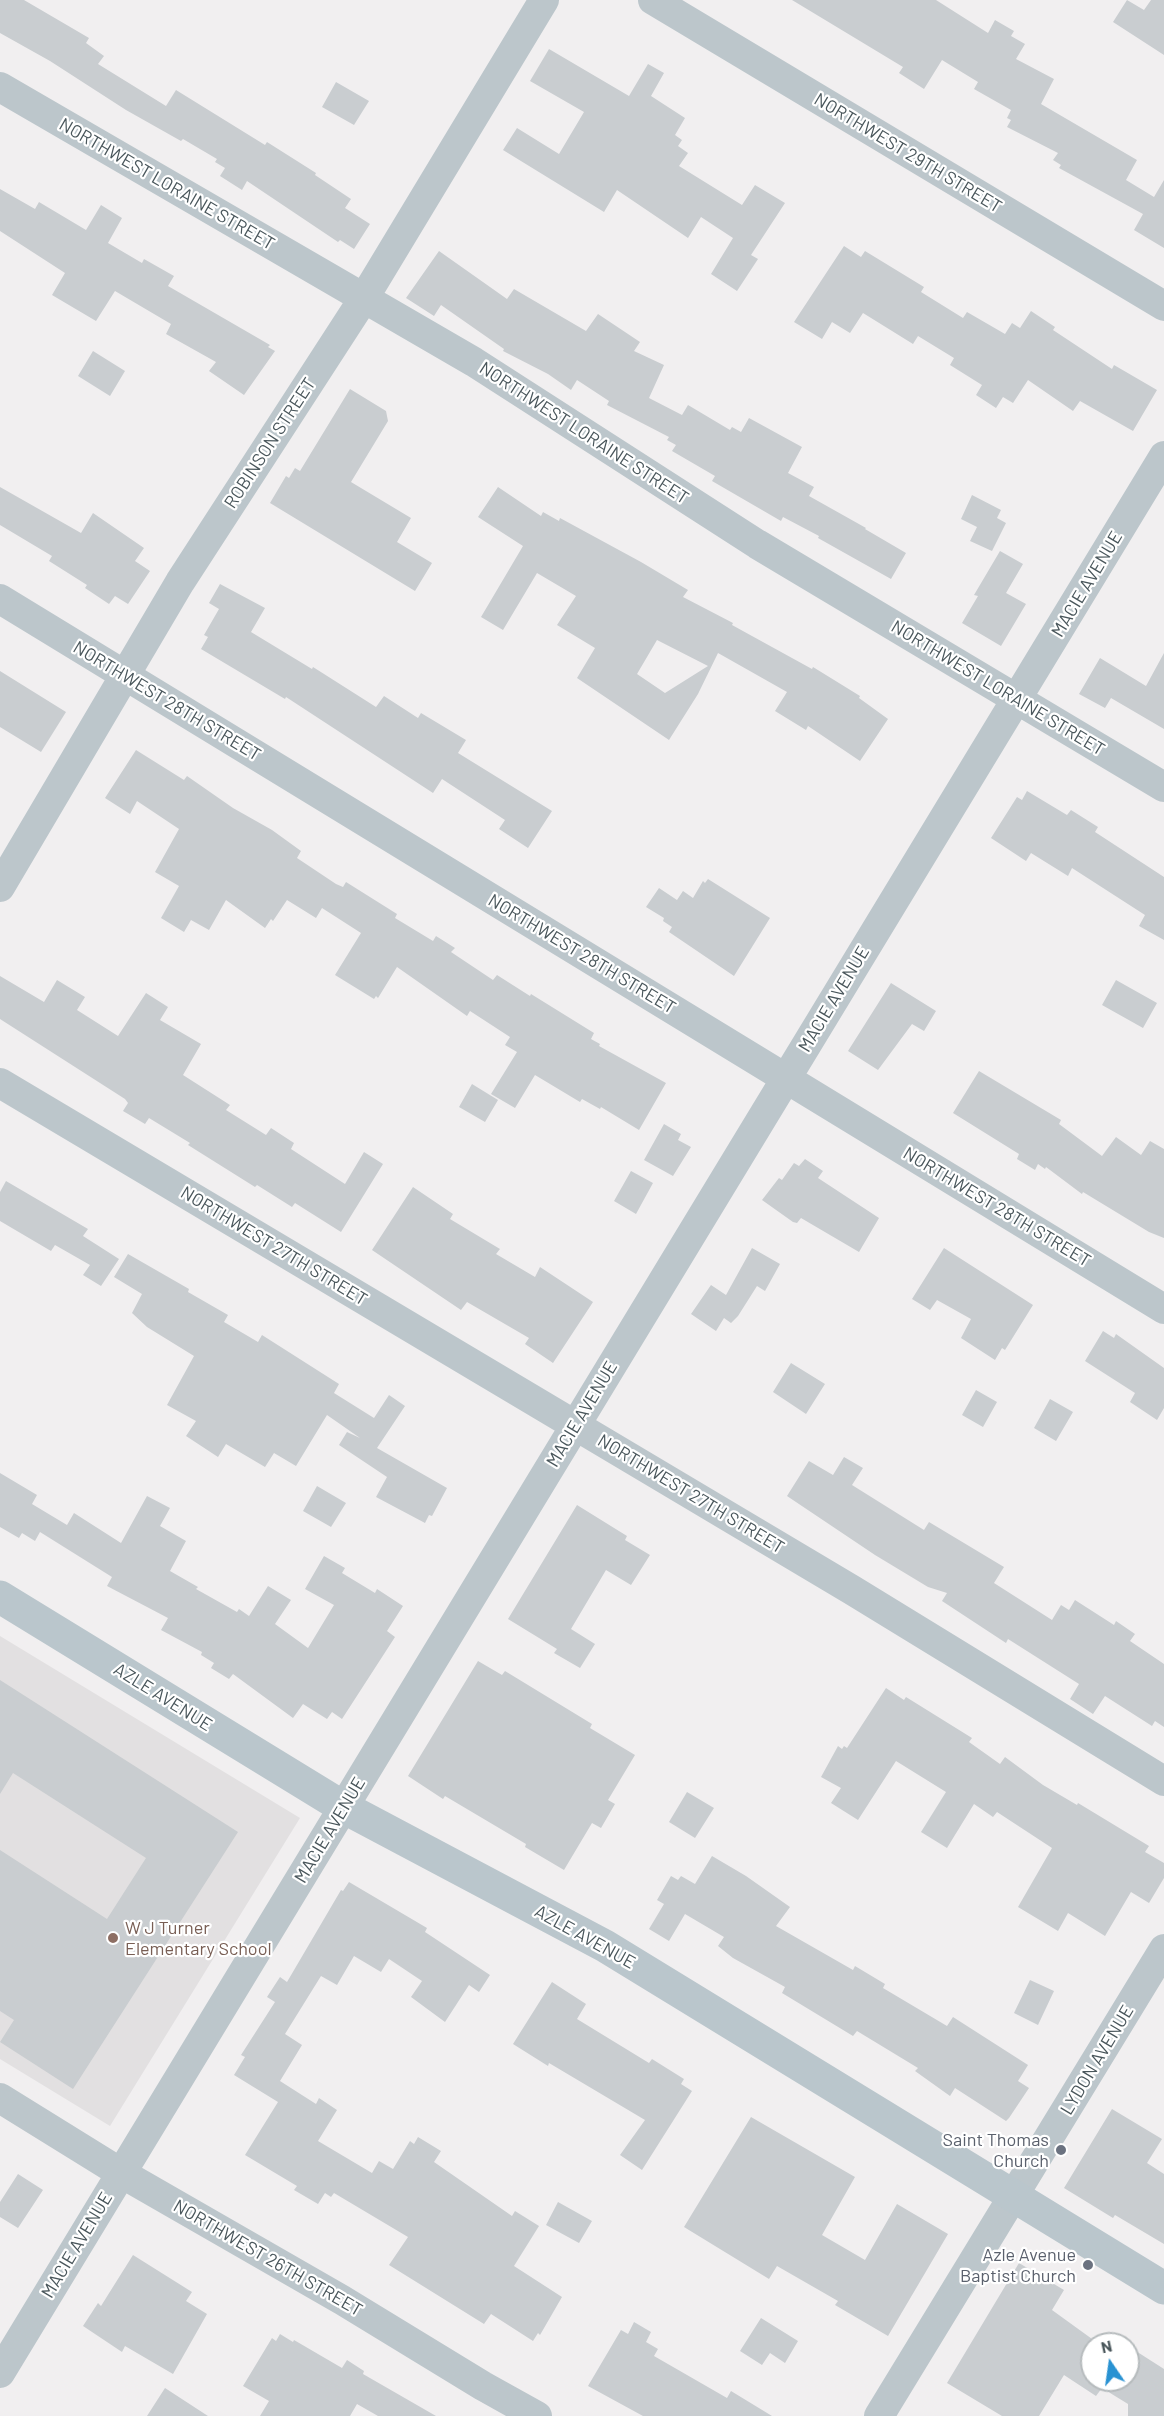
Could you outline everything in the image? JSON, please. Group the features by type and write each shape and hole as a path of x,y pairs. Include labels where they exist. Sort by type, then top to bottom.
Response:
{"main road":[{"name":"AZLE AVENUE","path":"0,1597 343,1807 605,1946 1164,2288"}],"street":[{"name":"ROBINSON STREET","path":"0,887 180,582 364,298 543,0"},
{"name":"NORTHWEST 29TH STREET","path":"653,0 1164,306"},
{"name":"NORTHWEST LORAINE STREET","path":"0,87 474,362 757,544 1164,787"},
{"name":"MACIE AVENUE","path":"0,2373 1164,456"},
{"name":"NORTHWEST 28TH STREET","path":"0,599 1164,1309"},
{"name":"NORTHWEST 27TH STREET","path":"0,1083 844,1585 1164,1781"},
{"name":"LYDON AVENUE","path":"879,2416 1164,1949"},
{"name":"NORTHWEST 26TH STREET","path":"0,2098 121,2173 342,2300 483,2386 537,2416"}],"shaded area":[{"name":"W J Turner Elementary School","path":"0,1636 300,1818 110,2126 0,2059"}],"building":[{"path":"0,0 24,0 89,38 86,43 104,56 98,64 166,106 176,90 265,145 267,142 316,173 315,175 351,199 345,208 370,224 354,249 340,240 338,242 247,181 242,190 220,176 225,168 215,162 217,159 126,110 50,61 0,33"},
{"path":"792,0 936,0 988,33 995,20 1014,31 1011,36 1025,44 1016,59 1054,79 1041,104 1137,160 1126,180 1154,197 1164,180 1164,248 1134,230 1143,214 1059,168 1061,165 1053,160 1058,153 1007,127 1011,120 1007,118 1011,110 974,89 978,82 942,60 924,89 899,73 903,67"},
{"path":"1127,0 1144,10 1151,0 1164,0 1164,55 1113,22"},
{"path":"549,49 629,96 648,64 664,73 651,96 685,118 675,135 682,140 678,146 688,153 679,166 742,205 755,185 785,203 751,255 758,259 737,291 711,274 733,238 701,217 688,238 617,190 604,212 503,150 517,128 559,154 584,112 530,81"},
{"path":"336,82 369,101 354,125 322,107"},
{"path":"0,189 35,209 39,202 86,230 101,205 122,218 108,243 142,263 144,259 174,276 168,286 270,345 268,347 275,351 244,395 209,371 216,362 166,334 171,324 115,291 96,321 52,295 65,273 0,231"},
{"path":"844,246 861,257 865,251 924,287 921,292 963,318 967,312 1005,334 1012,323 1020,328 1031,311 1055,327 1053,330 1112,369 1114,365 1157,390 1133,431 1080,401 1073,411 1028,380 1013,403 1003,397 996,408 976,395 982,385 950,365 954,358 918,336 913,344 863,313 850,333 832,322 822,339 794,322"},
{"path":"439,251 507,299 514,289 586,331 598,314 640,342 634,351 664,365 649,398 682,415 688,405 730,430 732,427 741,432 749,418 802,447 788,473 814,487 809,496 906,553 891,579 818,538 819,536 783,517 781,521 712,481 715,476 672,451 676,445 667,440 669,437 607,405 609,401 577,380 571,390 548,374 503,351 504,349 441,305 434,316 406,298"},
{"path":"93,351 125,371 110,396 78,376"},
{"path":"350,389 386,411 388,421 351,482 411,518 397,542 432,563 415,591 270,503 286,476 289,478 295,468 300,471"},
{"path":"0,487 81,533 93,513 144,548 135,561 150,571 128,604 115,596 109,604 85,588 87,585 49,561 52,556 0,525"},
{"path":"498,487 541,516 543,512 559,521 560,518 641,562 688,590 683,597 812,669 813,667 860,696 859,698 888,719 860,761 808,726 806,730 775,711 787,692 718,653 698,694 669,740 577,678 595,648 557,625 576,596 537,573 503,630 481,617 523,546 478,517","holes":["657,640 708,666 665,693 637,674"]},
{"path":"972,495 1001,510 997,518 1006,523 992,551 970,541 977,527 961,519"},
{"path":"1000,551 1023,564 1006,593 1026,604 1001,646 962,623 978,596 974,595"},
{"path":"220,584 265,608 251,632 312,669 313,667 376,707 384,696 418,718 421,713 466,740 458,753 552,811 528,848 499,829 505,820 442,779 433,793 286,697 285,699 201,649 208,637 204,635 219,609 209,603"},
{"path":"1164,653 1164,729 1111,698 1105,708 1079,694 1100,658 1146,686"},
{"path":"0,671 66,712 41,752 0,727"},
{"path":"136,750 184,780 187,776 233,808 272,830 301,851 297,858 336,884 343,887 346,882 397,914 395,918 433,941 436,936 455,948 451,952 493,980 497,975 530,996 531,994 594,1033 591,1039 600,1044 599,1046 666,1083 639,1130 601,1107 600,1109 582,1099 580,1102 535,1075 515,1108 491,1094 517,1052 505,1045 510,1037 470,1011 467,1016 397,967 378,998 376,996 374,999 335,975 361,933 322,908 316,918 287,900 273,921 271,919 265,928 226,900 209,930 191,920 184,932 161,918 179,886 155,872 179,829 137,801 130,814 105,798"},
{"path":"1027,791 1067,815 1071,810 1098,827 1095,832 1164,877 1164,940 1139,926 1145,915 1072,868 1068,876 1031,853 1026,861 991,838 1017,797 1022,800"},
{"path":"708,879 770,918 734,976 669,932 672,927 663,921 664,918 646,907 659,888 677,900 683,891 693,898 703,881 705,883"},
{"path":"0,976 44,1002 57,980 85,997 77,1010 118,1036 146,993 168,1007 160,1020 201,1044 183,1075 230,1105 226,1110 266,1135 271,1128 294,1143 291,1149 345,1184 364,1152 383,1164 341,1232 295,1203 292,1207 257,1185 255,1187 149,1118 145,1124 123,1111 128,1103 125,1099 0,1019"},
{"path":"1116,980 1157,1003 1143,1028 1102,1005"},
{"path":"891,983 936,1011 924,1031 912,1024 878,1070 848,1051"},
{"path":"979,1071 1061,1120 1059,1124 1102,1156 1116,1137 1141,1155 1150,1141 1164,1149 1164,1238 1149,1232 1083,1192 1082,1194 1046,1167 1045,1169 1038,1164 1035,1170 1017,1159 1019,1154 953,1113"},
{"path":"472,1084 498,1100 485,1122 459,1107"},
{"path":"664,1124 681,1134 678,1140 691,1147 673,1176 644,1160"},
{"path":"805,1159 823,1171 818,1178 879,1218 859,1252 801,1218 797,1223 793,1222 762,1200 779,1178 782,1180 794,1163 799,1166"},
{"path":"631,1171 653,1183 636,1214 614,1201"},
{"path":"6,1181 88,1229 83,1236 119,1259 101,1286 83,1275 90,1265 55,1245 51,1251 0,1221 0,1192"},
{"path":"413,1187 453,1214 450,1219 500,1249 496,1254 535,1277 540,1267 593,1302 553,1363 525,1344 529,1338 467,1302 461,1310 372,1250"},
{"path":"752,1248 780,1264 765,1291 757,1286 738,1316 731,1323 724,1318 716,1331 691,1314 711,1285 726,1295"},
{"path":"944,1248 1033,1305 1005,1350 1002,1348 995,1360 961,1338 971,1319 937,1300 930,1310 912,1299"},
{"path":"128,1254 189,1289 188,1292 228,1315 224,1322 258,1342 262,1335 339,1384 334,1393 374,1418 389,1395 405,1406 377,1448 447,1488 432,1516 429,1515 425,1523 376,1497 387,1477 339,1445 347,1432 360,1438 327,1415 296,1466 274,1453 265,1467 226,1444 218,1457 186,1436 196,1421 167,1405 194,1356 147,1327 132,1313 142,1294 114,1277"},
{"path":"1103,1331 1114,1338 1116,1334 1164,1368 1164,1408 1157,1420 1130,1402 1135,1393 1085,1361"},
{"path":"791,1363 825,1384 806,1414 773,1392"},
{"path":"976,1390 997,1402 983,1427 962,1415"},
{"path":"1050,1399 1073,1412 1056,1441 1034,1428"},
{"path":"844,1457 863,1468 852,1485 924,1530 929,1522 1004,1567 994,1583 1052,1620 1061,1605 1069,1610 1075,1600 1114,1625 1116,1621 1135,1634 1130,1641 1164,1664 1164,1727 1155,1721 1152,1726 1105,1696 1093,1714 1070,1699 1079,1684 1008,1639 1006,1643 942,1601 947,1593 928,1587 875,1555 787,1496 809,1461 833,1475"},
{"path":"0,1473 37,1495 32,1504 67,1525 74,1513 121,1543 147,1496 170,1508 160,1526 186,1541 170,1571 198,1587 196,1589 237,1612 239,1609 249,1616 268,1586 291,1600 275,1624 308,1648 334,1605 305,1589 324,1556 345,1568 342,1573 375,1593 377,1589 403,1606 387,1631 395,1637 342,1719 332,1712 327,1719 303,1704 293,1718 233,1674 229,1679 211,1668 214,1663 201,1655 202,1652 161,1630 168,1618 107,1586 112,1577 40,1532 35,1541 22,1533 19,1538 0,1527"},
{"path":"317,1486 346,1503 331,1527 303,1511"},
{"path":"577,1505 627,1536 625,1540 650,1555 631,1585 606,1570 571,1629 595,1644 580,1668 554,1653 557,1649 508,1619"},
{"path":"478,1661 502,1675 505,1671 592,1724 590,1728 635,1755 608,1800 615,1804 601,1828 592,1823 564,1870 525,1847 526,1844 445,1796 443,1799 408,1776"},
{"path":"0,1680 238,1832 73,2089 0,2042 14,2020 0,2011 0,1850 107,1919 146,1858 13,1773 0,1794"},
{"path":"886,1688 904,1700 906,1697 972,1738 969,1742 1000,1764 1005,1757 1043,1785 1077,1805 1078,1803 1149,1846 1145,1852 1164,1863 1164,1878 1149,1903 1131,1892 1105,1936 1068,1913 1058,1931 1018,1907 1052,1848 997,1812 993,1817 974,1804 947,1848 921,1832 946,1792 896,1761 858,1820 831,1803 841,1788 821,1777 838,1746 842,1749 844,1746 847,1748"},
{"path":"687,1792 714,1808 695,1838 669,1822"},
{"path":"712,1856 746,1876 790,1907 776,1926 853,1970 855,1966 885,1984 883,1988 947,2026 953,2017 1028,2065 1018,2081 1029,2088 1009,2118 1006,2121 955,2088 950,2096 915,2071 918,2068 857,2031 853,2036 782,1993 785,1987 733,1958 718,1946 724,1937 685,1914 669,1941 649,1929 664,1904 657,1900 671,1876 678,1880 681,1876 695,1884"},
{"path":"349,1882 427,1928 425,1932 490,1975 479,1992 469,1985 445,2022 411,1997 422,1981 389,1959 381,1972 354,1956 337,1985 321,1976 285,2034 302,2045 280,2081 316,2104 319,2098 337,2110 318,2141 372,2173 379,2161 393,2169 410,2141 414,2144 418,2137 441,2151 434,2162 512,2216 515,2211 539,2226 514,2266 562,2297 540,2335 538,2333 533,2341 491,2314 484,2324 389,2265 408,2237 334,2193 331,2197 325,2193 318,2204 294,2190 297,2186 245,2155 278,2102 234,2075 245,2057 241,2055 275,2002 267,1997 280,1977 287,1982 341,1890 343,1891"},
{"path":"1030,1980 1054,1991 1038,2025 1014,2013"},
{"path":"552,1982 586,2004 577,2019 649,2063 652,2059 684,2079 681,2084 692,2091 642,2170 620,2155 645,2120 513,2044"},
{"path":"1112,2109 1162,2139 1147,2163 1164,2174 1164,2244 1115,2215 1113,2218 1064,2188"},
{"path":"751,2117 855,2177 822,2235 865,2260 897,2204 948,2234 888,2336 835,2305 838,2301 777,2266 769,2279 684,2227"},
{"path":"18,2174 43,2190 18,2228 0,2217 0,2202"},
{"path":"558,2202 592,2221 579,2243 546,2225"},
{"path":"133,2255 192,2292 186,2301 207,2314 173,2374 125,2346 122,2352 83,2326 98,2303 101,2306"},
{"path":"1019,2263 1064,2290 1052,2310 1082,2332 1080,2332 1080,2386 1064,2375 1039,2416 1002,2416 947,2383"},
{"path":"761,2318 798,2341 785,2363 770,2353 762,2365 740,2351"},
{"path":"634,2322 651,2332 646,2342 658,2349 654,2356 727,2398 731,2391 772,2416 643,2416 588,2386 621,2330 628,2334"},
{"path":"280,2334 342,2368 347,2360 364,2371 363,2374 436,2416 378,2416 357,2404 350,2416 260,2416 269,2401 243,2386 272,2338 276,2341"},
{"path":"1140,2354 1164,2369 1164,2416 1128,2416 1128,2404 1108,2392 1140,2392"},
{"path":"165,2388 208,2416 147,2416"}],"place":[{"name":"W J Turner Elementary School","path":"113,1938"},
{"name":"Saint Thomas Church","path":"1061,2150"},
{"name":"Azle Avenue Baptist Church","path":"1088,2265"}]}
